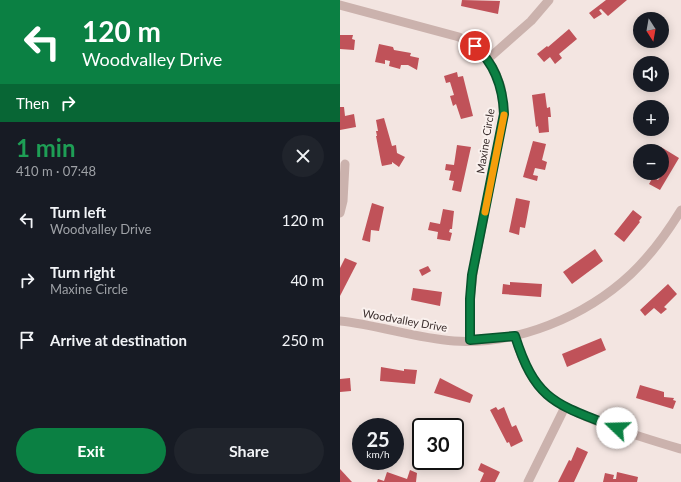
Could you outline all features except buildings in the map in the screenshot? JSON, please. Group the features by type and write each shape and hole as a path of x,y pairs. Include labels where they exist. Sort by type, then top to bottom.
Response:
{"street":[{"path":"488,59 531,21 549,0"},
{"name":"Maxine Circle","path":"340,5 358,4 459,36 475,46 488,59 501,87 504,114 472,277 470,299 470,340"},
{"path":"340,213 343,201 345,164"},
{"name":"Woodvalley Drive","path":"340,321 430,338 470,340 515,336 575,313 618,285 652,252 681,210"},
{"path":"515,336 522,358 532,378 544,392 565,407 617,428 681,449"},
{"path":"528,482 565,407"}],"slow traffic":[{"path":"485,212 504,115"}],"route":[{"path":"475,46 488,59 496,74 504,101 504,114 472,275 470,299 470,340 515,336 527,370 544,392 565,407 617,428"}]}
